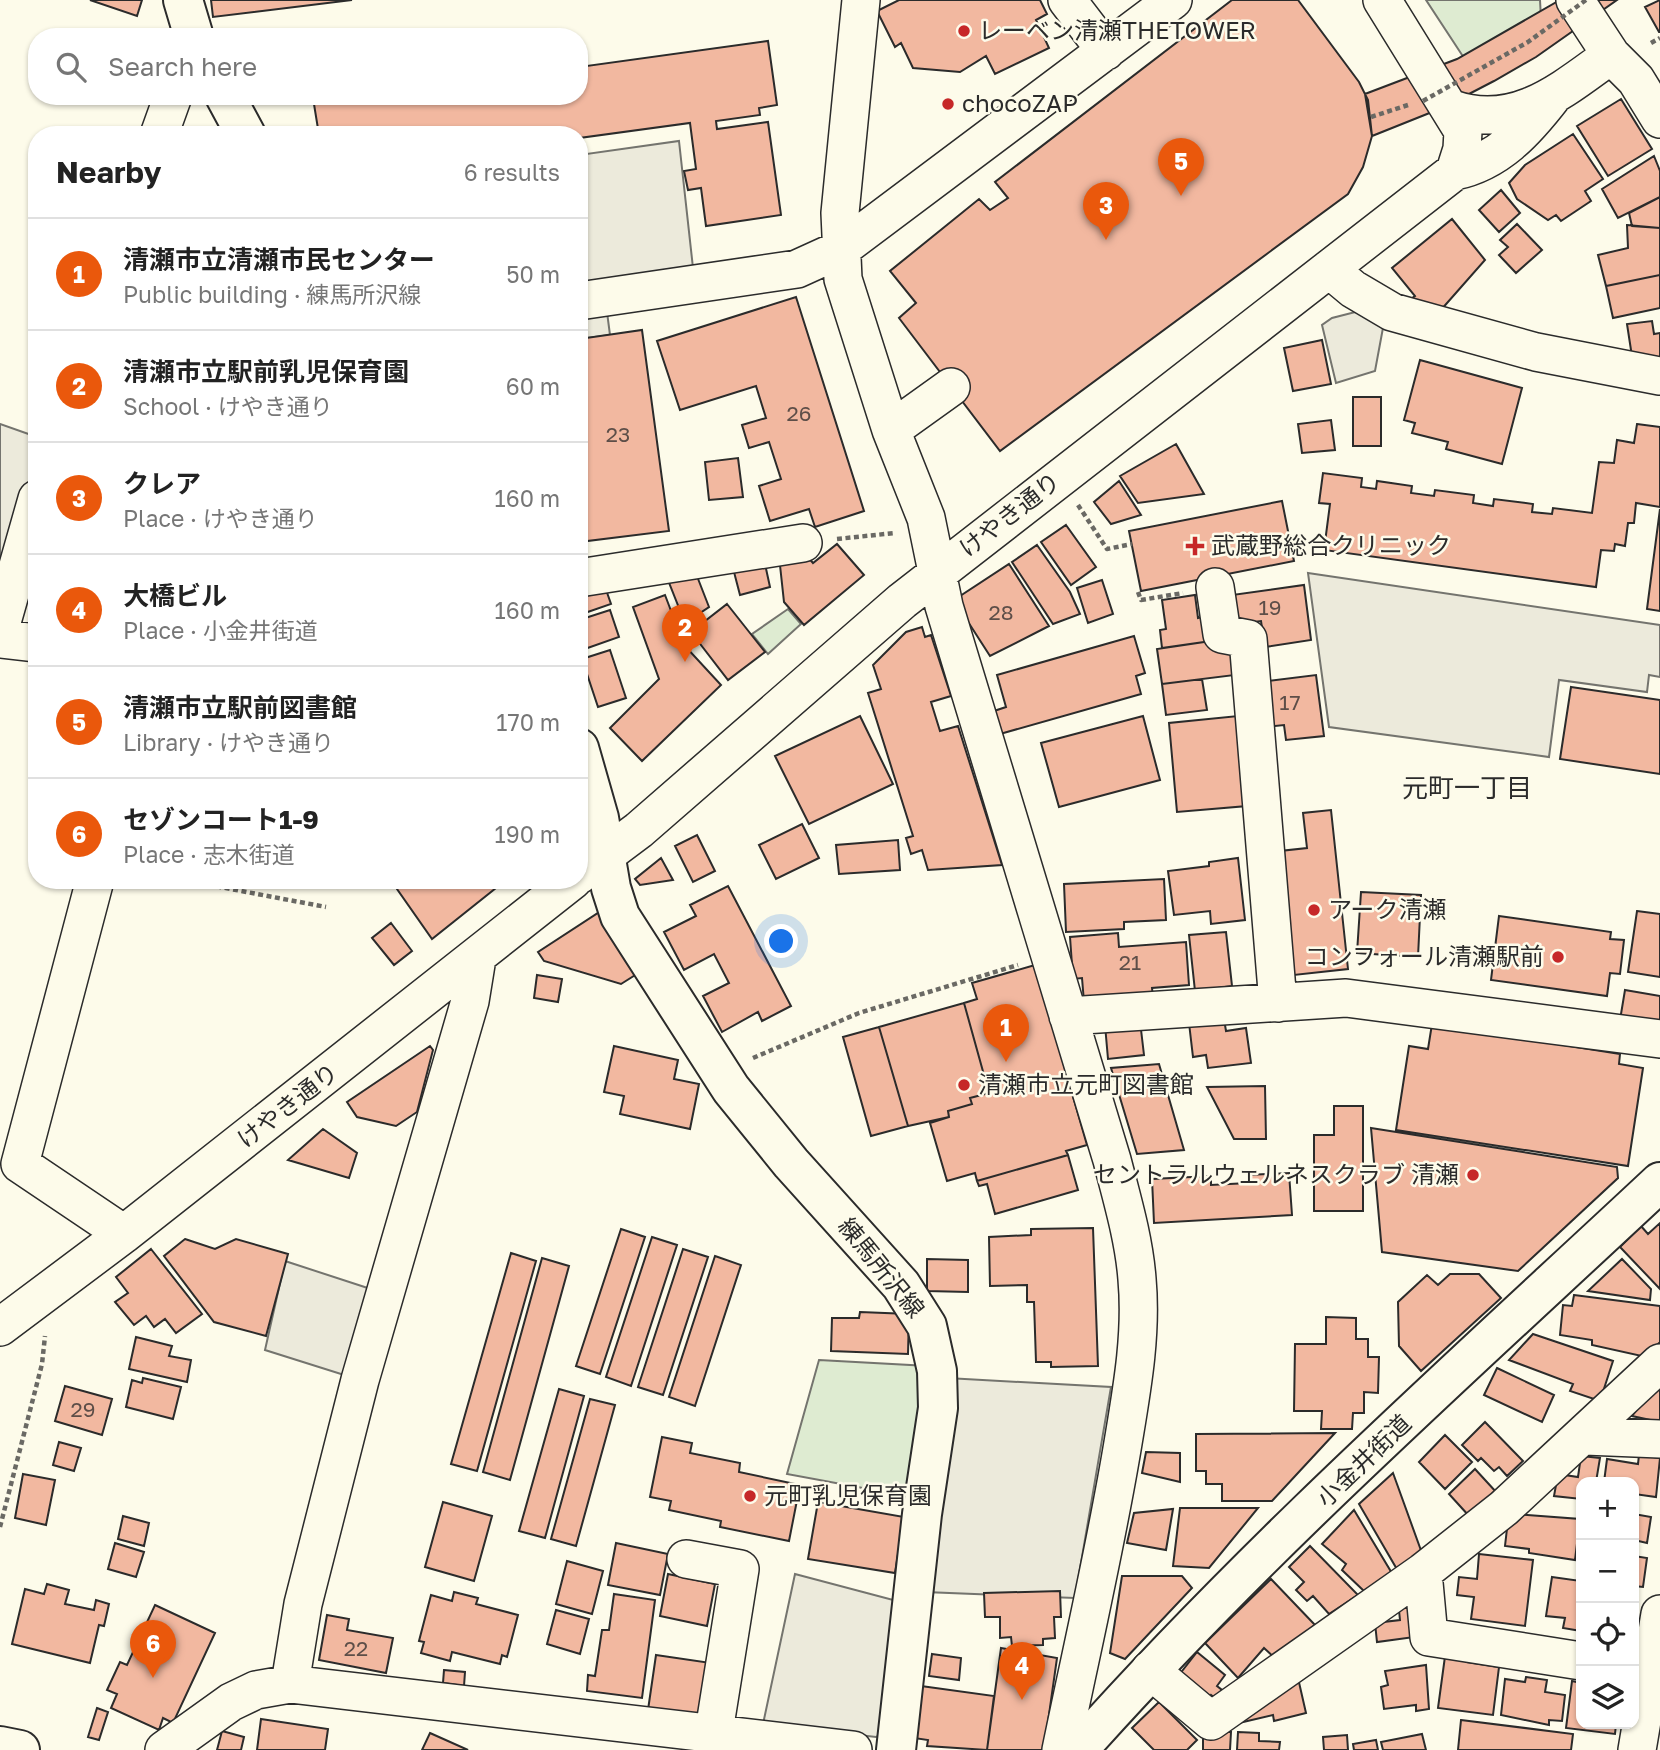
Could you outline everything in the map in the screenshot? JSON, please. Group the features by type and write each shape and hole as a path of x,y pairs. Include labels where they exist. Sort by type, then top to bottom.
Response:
{"main road":[{"path":"183,0 191,28"},
{"path":"230,105 241,126"},
{"name":"練馬所沢線","path":"588,809 594,849 620,916 721,1072 791,1163 901,1285 927,1326 937,1371 938,1408 924,1498 896,1750"},
{"name":"小金井街道","path":"1078,1750 1150,1670 1322,1501 1660,1182"},
{"path":"0,1745 20,1750"}],"street":[{"path":"861,0 840,213 843,279 891,430 926,518 944,606 1130,1231 1137,1280 1137,1331 1116,1483 1061,1750"},
{"path":"1067,0 1106,51"},
{"path":"588,300 797,269 841,249 1173,0"},
{"path":"1382,0 1461,99 1482,117 1514,113 1553,96 1611,55"},
{"path":"1412,0 1461,99 1462,149 1455,171"},
{"path":"1575,0 1611,55 1636,80 1660,119"},
{"name":"けやき通り","path":"594,849 639,830 937,572 1455,171 1479,166 1525,132 1553,96"},
{"path":"162,126 170,105"},
{"path":"1329,269 1353,289 1392,312 1536,352 1660,376"},
{"path":"891,430 951,387"},
{"path":"0,629 28,531"},
{"path":"588,577 803,543"},
{"path":"1215,587 1222,634 1248,639 1278,1003"},
{"path":"0,639 28,642"},
{"path":"93,889 20,1164 124,1234"},
{"name":"けやき通り","path":"0,1327 124,1234 562,889"},
{"path":"290,1684 303,1604 359,1380 470,1001 477,958"},
{"path":"1068,1016 1346,998 1660,1040"},
{"path":"1150,1670 1211,1721 1423,1572 1504,1508 1585,1436 1660,1363"},
{"path":"1585,1436 1660,1439"},
{"path":"686,1559 740,1569 712,1742"},
{"path":"1423,1572 1429,1637 1576,1660"},
{"path":"1637,1750 1642,1671 1660,1614"},
{"path":"164,1750 231,1702 256,1690 290,1684 615,1736 853,1750"}],"path":[{"path":"1371,117 1423,101 1528,42 1586,0"},
{"path":"1651,43 1660,38"},
{"path":"1076,502 1107,549 1132,544"},
{"path":"1138,592 1141,600 1215,587"},
{"path":"231,889 326,907"},
{"path":"721,1072 859,1013 1049,955"},
{"path":"0,1527 42,1364 46,1328 32,1303"}],"green space":[{"path":"1426,0 1540,0 1541,19 1466,61"},
{"path":"788,609 801,624 768,654 752,634"},
{"path":"819,1360 928,1366 917,1498 787,1474"}],"shaded area":[{"path":"679,141 693,268 588,284 588,154"},
{"path":"1367,309 1385,317 1375,371 1336,383 1322,325 1332,318"},
{"path":"607,312 610,335 588,338 588,314"},
{"path":"0,424 28,434 28,491 0,588"},
{"path":"1308,573 1660,625 1660,677 1649,675 1647,692 1559,680 1549,757 1329,727"},
{"path":"285,1261 386,1294 360,1380 265,1350"},
{"path":"947,1378 1111,1387 1075,1598 925,1592"},
{"path":"795,1574 897,1601 889,1729 876,1737 763,1724"}],"building":[{"path":"90,0 142,0 137,16"},
{"path":"211,0 352,0 213,17"},
{"name":"レーベン清瀬THETOWER","path":"899,0 1040,0 1047,14 1036,20 1049,48 995,74 986,56 960,72 913,68 901,43 895,47 877,11"},
{"path":"1232,0 1298,0 1359,82 1368,100 1372,136 1363,167 1348,194 1000,451 899,318 916,303 890,271 979,199 990,210 1008,198 995,182"},
{"path":"1560,0 1617,0 1536,57 1494,81 1442,108 1372,136 1365,94 1457,59"},
{"path":"1660,0 1660,32 1659,32 1645,7"},
{"path":"768,41 777,105 759,108 760,115 716,121 717,129 768,122 781,215 706,226 701,188 688,190 684,171 696,169 690,123 588,137 588,126 318,126 314,105 588,105 588,66"},
{"path":"1621,99 1652,149 1608,176 1577,126"},
{"path":"1573,134 1603,179 1585,191 1591,201 1561,221 1556,215 1548,220 1517,199 1509,183 1525,165"},
{"path":"1654,156 1660,171 1660,197 1618,218 1602,189"},
{"path":"1501,190 1520,213 1499,232 1479,210"},
{"path":"1660,197 1660,228 1632,226 1629,213"},
{"path":"1452,219 1485,260 1440,311 1408,301 1415,296 1392,268"},
{"path":"1517,224 1542,250 1516,273 1499,255 1508,247 1500,240"},
{"path":"1627,225 1660,228 1660,275 1606,286 1598,255 1628,248"},
{"path":"1660,275 1660,308 1613,318 1606,286"},
{"path":"796,297 864,511 815,527 809,509 770,521 759,486 781,479 769,442 749,448 742,425 766,418 756,386 680,410 657,341"},
{"path":"1652,321 1654,334 1660,333 1660,365 1633,363 1627,324"},
{"path":"642,330 669,531 588,541 588,338"},
{"path":"1322,340 1331,384 1293,391 1284,348"},
{"path":"1420,360 1522,388 1502,464 1446,449 1448,442 1412,433 1415,423 1404,420"},
{"path":"1353,397 1381,397 1381,446 1353,446"},
{"path":"1331,420 1335,450 1302,453 1298,424"},
{"path":"1637,424 1660,427 1660,507 1636,503 1634,523 1628,523 1625,546 1615,544 1614,551 1601,550 1596,587 1324,550 1330,504 1319,503 1323,473 1362,478 1361,487 1376,489 1377,481 1412,486 1411,493 1434,496 1435,490 1474,495 1473,503 1493,506 1494,499 1533,504 1532,512 1552,514 1553,508 1592,513 1599,462 1614,463 1617,440 1634,443"},
{"path":"1176,444 1204,494 1138,503 1120,476"},
{"path":"738,458 743,497 709,500 705,462"},
{"path":"1119,481 1141,515 1111,524 1094,502"},
{"path":"1282,501 1294,561 1141,591 1129,531"},
{"path":"1660,509 1660,611 1647,609"},
{"path":"1066,525 1096,567 1071,585 1041,542"},
{"path":"837,544 864,575 804,625 784,602 779,556 801,549 813,563"},
{"path":"1037,545 1070,592 1080,614 1053,624 1012,562"},
{"path":"765,564 770,587 740,595 734,572"},
{"path":"1009,564 1049,626 990,656 954,600"},
{"path":"695,571 709,607 685,623 666,575"},
{"path":"1102,580 1113,614 1088,623 1077,588"},
{"path":"604,584 611,604 588,612 588,587"},
{"path":"1304,585 1311,640 1265,647 1261,621 1236,624 1232,595"},
{"path":"665,595 684,645 721,685 642,761 610,728 659,679 633,607"},
{"path":"1195,595 1198,618 1207,616 1211,641 1162,648 1160,630 1166,629 1162,600"},
{"path":"727,604 765,652 728,680 691,632"},
{"path":"610,610 619,637 588,648 588,617"},
{"path":"922,627 925,637 931,635 951,696 931,702 940,731 958,726 1002,865 928,870 922,850 911,854 906,838 913,836 868,693 881,689 873,665 906,632"},
{"path":"1134,636 1145,673 1136,676 1141,694 1000,734 994,711 1006,707 997,675"},
{"path":"1211,641 1232,656 1235,675 1162,684 1157,649"},
{"path":"610,650 626,698 598,707 588,677 588,657"},
{"path":"1316,675 1324,736 1286,740 1284,725 1264,727 1259,682"},
{"path":"1202,679 1207,710 1166,715 1162,684"},
{"path":"1571,687 1660,700 1660,774 1560,759"},
{"path":"860,716 893,784 809,824 775,756"},
{"path":"1143,716 1160,780 1059,807 1041,743"},
{"path":"1238,716 1247,806 1177,812 1169,723"},
{"name":"アーク清瀬","path":"1331,810 1348,969 1294,975 1280,851 1307,848 1303,813"},
{"path":"802,824 819,858 776,879 759,845"},
{"path":"697,835 715,871 693,882 675,846"},
{"path":"898,840 900,870 839,874 836,845"},
{"path":"661,858 673,880 640,885 635,879"},
{"path":"1238,858 1245,920 1211,924 1210,911 1174,915 1168,871 1209,866 1209,862"},
{"path":"1164,879 1166,920 1124,922 1124,929 1066,932 1064,884"},
{"path":"728,886 791,1006 762,1021 758,1012 722,1032 703,996 729,983 714,954 684,970 664,932 696,916 690,905"},
{"path":"397,889 495,889 432,939"},
{"path":"1361,892 1421,895 1418,957 1357,953"},
{"path":"601,911 640,972 621,984 544,961 538,952"},
{"path":"1637,911 1660,914 1660,977 1628,972"},
{"name":"コンフォール清瀬駅前","path":"1499,916 1611,932 1610,939 1624,940 1620,974 1610,973 1607,996 1491,980"},
{"path":"391,923 412,951 394,965 372,938"},
{"path":"1226,932 1232,986 1195,991 1189,935"},
{"path":"1118,933 1119,947 1186,942 1189,985 1152,988 1153,997 1084,1002 1082,978 1073,979 1070,937"},
{"path":"1035,965 1087,1145 1066,1151 1068,1155 977,1181 975,1173 947,1181 930,1123 949,1117 948,1111 972,1104 970,1098 989,1093 964,1003 977,999 972,983"},
{"path":"537,975 562,979 558,1002 534,998"},
{"path":"1625,990 1660,996 1660,1027 1620,1020"},
{"path":"964,1003 989,1093 970,1098 972,1104 948,1111 949,1117 908,1126 879,1027"},
{"path":"1224,1019 1226,1031 1246,1028 1251,1063 1208,1068 1206,1055 1193,1057 1189,1023"},
{"path":"1140,1021 1144,1055 1108,1059 1105,1025"},
{"path":"1432,1024 1620,1054 1619,1064 1643,1068 1628,1166 1396,1130 1409,1046 1428,1049"},
{"path":"879,1027 908,1126 871,1136 843,1037"},
{"path":"430,1046 433,1050 417,1112 396,1126 357,1117 347,1102"},
{"path":"614,1046 678,1060 674,1079 699,1084 690,1129 620,1114 624,1096 604,1092"},
{"path":"1159,1064 1184,1150 1137,1154 1111,1068"},
{"path":"1265,1086 1266,1139 1234,1139 1207,1087"},
{"path":"1334,1106 1363,1106 1363,1211 1314,1211 1314,1135 1334,1135"},
{"path":"1371,1128 1617,1167 1618,1178 1518,1271 1382,1252"},
{"path":"323,1129 357,1153 349,1178 288,1160"},
{"path":"1068,1155 1078,1190 995,1214 987,1184 979,1186 977,1181"},
{"path":"1289,1173 1292,1215 1154,1223 1152,1179 1211,1176 1211,1185 1248,1183 1248,1175"},
{"path":"1660,1223 1660,1289 1620,1247 1641,1226 1648,1234"},
{"path":"1093,1228 1098,1366 1051,1367 1051,1362 1036,1362 1034,1302 1027,1302 1027,1285 990,1286 989,1237 1031,1235 1031,1229"},
{"path":"621,1229 645,1237 600,1374 576,1366"},
{"path":"652,1237 677,1245 631,1386 606,1377"},
{"path":"185,1239 215,1249 236,1239 288,1254 266,1336 214,1322 164,1256"},
{"path":"151,1249 202,1314 176,1333 165,1319 154,1327 146,1316 134,1325 115,1302 128,1293 116,1277"},
{"path":"683,1249 708,1257 663,1395 638,1387"},
{"path":"511,1253 536,1261 477,1471 451,1464"},
{"path":"715,1256 741,1265 695,1406 669,1397"},
{"path":"542,1258 569,1266 510,1480 483,1472"},
{"path":"927,1259 968,1260 968,1292 927,1291"},
{"path":"1622,1259 1651,1289 1650,1300 1588,1291"},
{"path":"1450,1274 1479,1274 1501,1298 1421,1371 1399,1346 1398,1302 1427,1275 1438,1285"},
{"path":"1574,1295 1660,1306 1660,1342 1646,1357 1592,1345 1592,1340 1560,1335 1563,1305 1572,1306"},
{"path":"860,1312 909,1314 908,1354 831,1351 832,1318 859,1318"},
{"path":"1326,1317 1356,1318 1356,1339 1368,1339 1368,1357 1379,1357 1378,1393 1364,1392 1364,1413 1353,1413 1352,1429 1321,1429 1322,1411 1294,1411 1295,1344 1326,1344"},
{"path":"1533,1334 1613,1361 1600,1401 1570,1391 1573,1384 1509,1360"},
{"path":"136,1337 172,1346 169,1356 191,1360 187,1382 129,1369"},
{"path":"1497,1368 1554,1395 1542,1422 1484,1395"},
{"path":"143,1378 181,1387 173,1419 126,1407 132,1380 142,1383"},
{"path":"1660,1381 1660,1422 1632,1416"},
{"path":"65,1386 112,1399 102,1435 55,1421"},
{"path":"559,1389 584,1396 545,1538 519,1531"},
{"path":"590,1399 615,1405 576,1546 551,1539"},
{"path":"1485,1422 1523,1461 1507,1476 1499,1467 1494,1471 1481,1458 1478,1461 1462,1445"},
{"path":"1335,1433 1272,1501 1222,1501 1222,1484 1206,1484 1206,1471 1196,1471 1196,1434"},
{"path":"1445,1435 1472,1462 1445,1489 1419,1462"},
{"path":"662,1437 692,1443 690,1453 740,1463 739,1472 800,1485 789,1541 720,1527 721,1521 669,1510 671,1501 650,1497"},
{"path":"59,1442 81,1448 74,1471 53,1465"},
{"path":"1146,1452 1180,1453 1180,1482 1142,1473"},
{"path":"1639,1455 1660,1458 1656,1497 1639,1495 1639,1477 1605,1477 1607,1459 1638,1464"},
{"path":"1581,1456 1600,1458 1597,1477 1578,1477"},
{"path":"1475,1469 1497,1493 1470,1517 1449,1494"},
{"path":"1393,1473 1423,1556 1398,1571 1359,1504"},
{"path":"23,1474 55,1480 46,1525 15,1518"},
{"path":"1558,1474 1578,1477 1576,1498 1554,1496"},
{"path":"443,1502 492,1516 474,1581 425,1567"},
{"path":"818,1502 904,1517 895,1573 808,1559"},
{"path":"1180,1508 1258,1508 1209,1568 1173,1566"},
{"path":"1173,1509 1166,1550 1127,1543 1134,1513"},
{"path":"1354,1510 1393,1575 1365,1592 1342,1570 1346,1564 1322,1544"},
{"path":"1514,1514 1576,1519 1575,1560 1529,1553 1529,1549 1505,1546 1508,1520"},
{"path":"1639,1515 1651,1517 1647,1543 1639,1541"},
{"path":"123,1516 149,1523 144,1546 118,1539"},
{"path":"115,1543 144,1552 136,1577 108,1569"},
{"path":"616,1543 668,1554 660,1595 608,1585"},
{"path":"1310,1546 1358,1595 1329,1614 1313,1596 1307,1601 1296,1590 1304,1582 1289,1567"},
{"path":"1479,1554 1533,1560 1525,1626 1471,1619 1474,1597 1457,1595 1459,1577 1477,1579"},
{"path":"1639,1557 1647,1558 1643,1587 1639,1587"},
{"path":"567,1561 603,1571 592,1614 556,1604"},
{"path":"668,1574 715,1584 707,1626 660,1616"},
{"path":"1122,1576 1182,1576 1192,1588 1125,1659 1110,1653"},
{"path":"1552,1577 1576,1580 1576,1630 1563,1628 1565,1618 1546,1616"},
{"path":"1271,1579 1315,1625 1276,1659 1264,1648 1238,1678 1205,1643"},
{"path":"47,1584 69,1590 65,1604 94,1610 96,1600 109,1604 104,1626 99,1625 90,1663 12,1644 25,1589 44,1594"},
{"path":"1060,1591 1061,1617 1054,1617 1055,1638 1043,1639 1043,1645 1012,1646 1011,1637 1000,1638 1000,1617 985,1617 984,1593"},
{"path":"454,1592 478,1598 476,1604 518,1615 507,1657 502,1655 500,1664 452,1652 450,1661 421,1653 424,1642 419,1641 431,1595 452,1601"},
{"path":"614,1594 655,1600 642,1698 587,1691 588,1675 595,1676 602,1630 609,1630"},
{"path":"1417,1599 1422,1636 1377,1642 1375,1623 1400,1620 1398,1601"},
{"path":"155,1605 215,1633 173,1723 163,1718 159,1730 111,1708 117,1694 107,1690 120,1662 127,1665"},
{"path":"556,1610 589,1619 580,1654 547,1644"},
{"path":"327,1615 349,1619 347,1630 393,1638 386,1673 319,1660"},
{"path":"1001,1648 1057,1658 1044,1750 987,1750"},
{"path":"1446,1649 1467,1653 1466,1662 1499,1667 1493,1715 1438,1708"},
{"path":"1197,1652 1225,1675 1217,1686 1222,1690 1215,1698 1211,1695 1208,1699 1179,1675"},
{"path":"932,1654 961,1658 959,1680 929,1676"},
{"path":"656,1655 711,1663 703,1718 648,1710"},
{"path":"1426,1665 1429,1709 1416,1711 1416,1705 1384,1709 1381,1687 1388,1685 1385,1671"},
{"path":"444,1670 465,1672 464,1686 443,1683"},
{"path":"1526,1677 1547,1680 1545,1692 1565,1695 1562,1721 1549,1720 1549,1725 1501,1715 1505,1679 1525,1682"},
{"path":"1298,1678 1306,1713 1274,1721 1273,1715 1239,1723"},
{"path":"1572,1681 1576,1682 1576,1729 1616,1729 1615,1734 1566,1728"},
{"path":"921,1686 994,1696 987,1750 927,1746 928,1740 914,1738"},
{"path":"1159,1702 1197,1740 1187,1750 1154,1750 1132,1728"},
{"path":"97,1708 108,1712 99,1740 88,1737"},
{"path":"261,1719 328,1729 325,1750 257,1750"},
{"path":"1461,1720 1573,1734 1571,1750 1458,1750"},
{"path":"222,1731 244,1737 241,1750 217,1750"},
{"path":"1203,1732 1231,1732 1230,1750 1203,1750"},
{"path":"1238,1732 1259,1733 1259,1741 1280,1742 1279,1750 1237,1750"},
{"path":"430,1733 468,1750 422,1750"},
{"path":"1422,1734 1426,1750 1383,1750 1381,1742"},
{"path":"1347,1735 1348,1750 1324,1750 1323,1737"},
{"path":"1376,1740 1378,1750 1354,1750 1353,1744"}],"place":[{"name":"レーベン清瀬THETOWER","path":"964,31"},
{"name":"chocoZAP","path":"948,104"},
{"name":"清瀬市立駅前図書館","path":"1181,196"},
{"name":"クレア","path":"1106,240"},
{"name":"武蔵野総合クリニック","path":"1195,546"},
{"name":"清瀬市立駅前乳児保育園","path":"685,662"},
{"name":"アーク清瀬","path":"1314,910"},
{"name":"コンフォール清瀬駅前","path":"1558,957"},
{"name":"清瀬市立清瀬市民センター","path":"1006,1062"},
{"name":"清瀬市立元町図書館","path":"964,1085"},
{"name":"セントラルウェルネスクラブ 清瀬","path":"1473,1175"},
{"name":"元町乳児保育園","path":"750,1496"},
{"name":"セゾンコート1-9","path":"153,1678"},
{"name":"大橋ビル","path":"1022,1700"}],"district":[{"name":"元町一丁目","path":"1467,788"}]}
